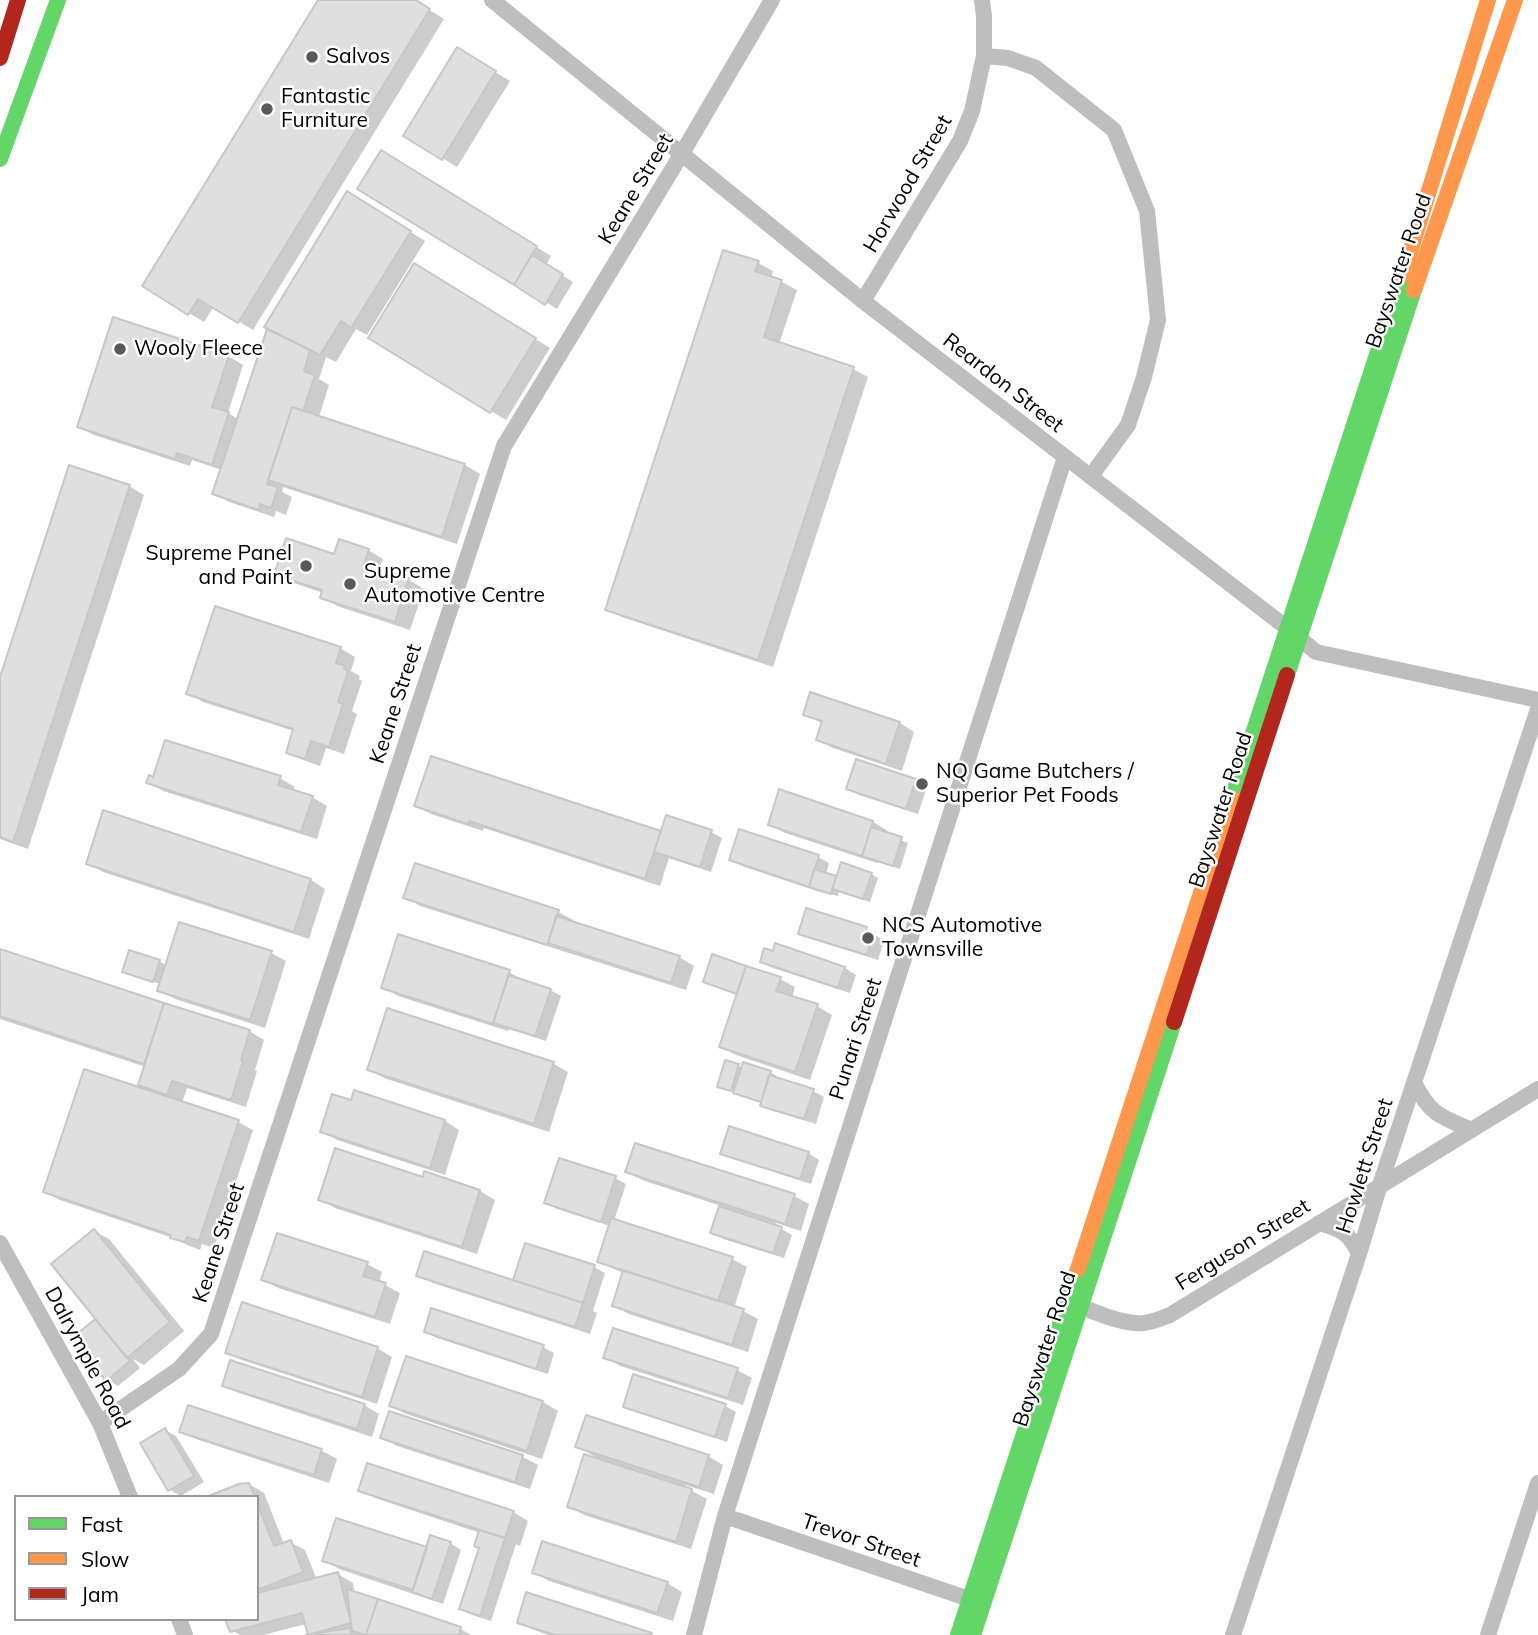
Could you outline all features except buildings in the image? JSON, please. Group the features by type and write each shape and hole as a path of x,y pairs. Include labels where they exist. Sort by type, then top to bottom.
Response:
{"main road":[{"path":"0,58 18,0"},
{"path":"0,159 58,0"},
{"name":"Bayswater Road","path":"958,1635 977,1602 1293,633 1488,0"},
{"name":"Bayswater Road","path":"1293,633 1515,0"},
{"name":"Bayswater Road","path":"974,1635 977,1602"}],"street":[{"name":"Reardon Street","path":"492,0 863,301 1316,652 1538,700"},
{"name":"Keane Street","path":"100,1423 179,1369 211,1334 504,446 772,0"},
{"name":"Horwood Street","path":"863,301 960,141 972,111 984,56 982,0"},
{"path":"984,56 1008,58 1036,68 1114,130 1147,211 1158,320 1144,377 1128,425 1091,476"},
{"name":"Punari Street","path":"694,1635 725,1516 1065,457"},
{"name":"Howlett Street","path":"1233,1635 1538,709"},
{"path":"1415,1082 1422,1099 1441,1117 1472,1130"},
{"name":"Ferguson Street","path":"1074,1304 1125,1322 1147,1322 1170,1315 1538,1089"},
{"path":"1319,1223 1337,1227 1353,1240 1359,1254"},
{"name":"Dalrymple Road","path":"0,1242 100,1423 129,1495"},
{"path":"1488,1635 1538,1483"},
{"name":"Trevor Street","path":"725,1516 977,1602"}],"traffic: fast":[{"path":"0,159 58,0"},
{"path":"1232,798 1403,275"},
{"path":"1287,675 1414,290"},
{"path":"973,1635 1174,1022"},
{"path":"958,1635 1078,1269"}],"traffic: slow":[{"path":"1403,275 1488,0"},
{"path":"1414,290 1515,0"},
{"path":"1078,1269 1232,798"}],"traffic: jam":[{"path":"0,58 18,0"},
{"path":"1174,1022 1287,675"}],"place":[{"name":"Salvos","path":"312,57"},
{"name":"Fantastic Furniture","path":"267,109"},
{"name":"Wooly Fleece","path":"120,349"},
{"name":"Supreme Panel and Paint","path":"306,566"},
{"name":"Supreme Automotive Centre","path":"350,584"},
{"name":"NQ Game Butchers / Superior Pet Foods","path":"922,784"},
{"name":"NCS Automotive Townsville","path":"868,938"}]}
